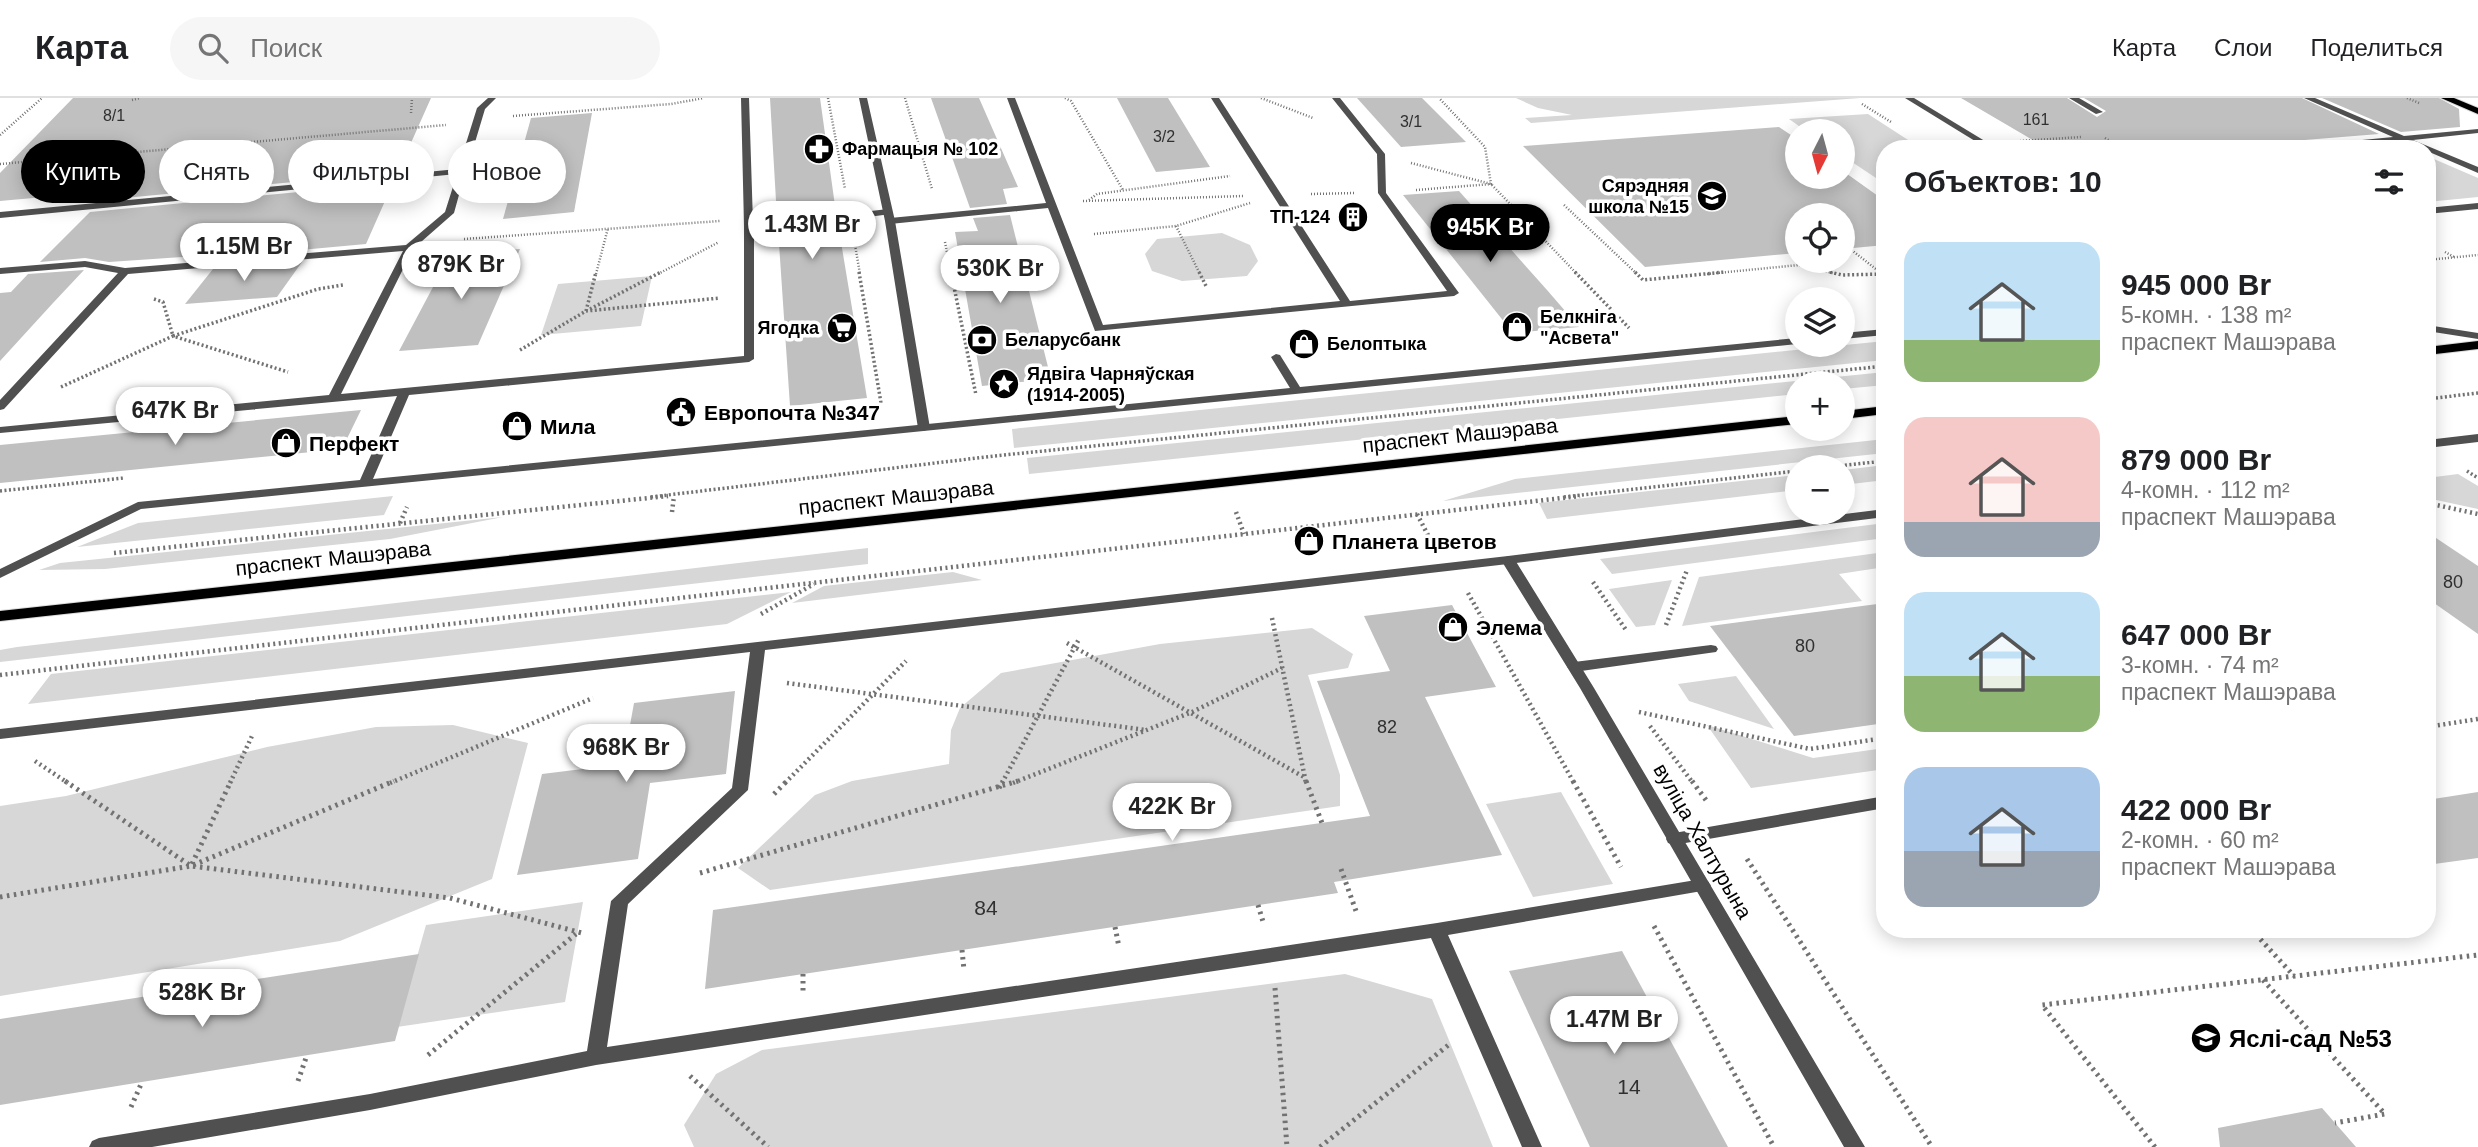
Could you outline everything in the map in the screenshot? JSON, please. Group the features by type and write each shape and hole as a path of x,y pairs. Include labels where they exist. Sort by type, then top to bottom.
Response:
{"main road":[{"path":"2446,98 2478,111"},
{"path":"2436,350 2478,345"},
{"path":"1855,414 1876,411"},
{"name":"праспект Машэрава","path":"0,616 1785,421"}],"street":[{"path":"472,140 481,108 492,98"},
{"path":"0,430 749,359 745,98"},
{"path":"863,98 889,217 924,428"},
{"path":"1011,98 1099,329 1454,293 1382,193 1381,154 1336,98"},
{"path":"1215,98 1347,304"},
{"path":"1909,98 1979,140"},
{"path":"2073,98 2099,112"},
{"path":"2308,98 2408,140"},
{"path":"2382,140 2478,131"},
{"path":"2436,152 2478,170"},
{"path":"0,215 448,173"},
{"path":"333,399 393,278 412,246 449,214 453,203"},
{"path":"837,218 940,217 1051,205"},
{"path":"2436,210 2478,206"},
{"path":"749,223 777,224"},
{"path":"0,271 85,264 125,271 412,246"},
{"path":"0,407 125,271"},
{"path":"1251,314 1258,326"},
{"path":"2436,329 2478,336"},
{"path":"1855,335 1876,333"},
{"path":"0,574 138,506 1785,342"},
{"path":"1276,357 1297,391"},
{"path":"365,483 404,393"},
{"path":"2436,443 2478,438"},
{"path":"0,734 1508,561 1876,514"},
{"name":"вуліца Халтурына","path":"1508,561 1587,688 1855,1147"},
{"path":"596,1057 620,901 740,790 758,647"},
{"path":"1574,667 1711,649"},
{"path":"1674,838 1876,804"},
{"path":"99,1147 370,1102 596,1057 1437,930 1702,885"},
{"path":"1437,930 1532,1147"}],"path":[{"path":"0,135 42,98"},
{"path":"132,100 140,98"},
{"path":"411,113 412,98"},
{"path":"0,164 477,123 525,114 671,104 704,98"},
{"path":"828,98 884,432 895,468"},
{"path":"905,98 940,217 976,395 994,456"},
{"path":"1065,98 1071,100 1123,190"},
{"path":"1439,98 1485,147 1491,184"},
{"path":"2101,136 2108,140"},
{"path":"1381,154 1491,184 1634,334"},
{"path":"1089,200 1097,194 1262,171"},
{"path":"1051,205 1089,200 1382,193 1491,184"},
{"path":"1063,237 1176,226 1277,195"},
{"path":"1564,205 1643,280 1799,265 1842,275 1876,275"},
{"path":"412,246 607,228 749,223"},
{"path":"514,353 749,223"},
{"path":"1176,226 1222,316"},
{"path":"586,311 607,228"},
{"path":"2445,252 2455,257"},
{"path":"1855,253 1876,269"},
{"path":"2436,259 2478,255"},
{"path":"50,392 173,336 318,289 393,278"},
{"path":"111,285 163,302 173,336"},
{"path":"586,311 749,296"},
{"path":"173,336 318,381 333,399"},
{"path":"110,553 674,495 994,456 1876,367"},
{"path":"2436,398 2478,393"},
{"path":"1855,464 1876,462"},
{"path":"2463,469 2478,478"},
{"path":"0,675 1785,472"},
{"path":"2436,505 2478,514"},
{"path":"1417,514 1444,567 1461,580 1774,1147"},
{"path":"1661,636 1687,570"},
{"path":"1593,582 1634,640"},
{"path":"1271,613 1304,777 1322,823"},
{"path":"998,789 1082,635"},
{"path":"1063,641 1304,777"},
{"path":"1607,663 1640,713 1728,830 1932,1147"},
{"path":"694,875 998,789 1192,712 1282,668"},
{"path":"755,678 1146,730"},
{"path":"1587,688 1640,713 1810,749 1876,739"},
{"path":"0,897 191,866 598,696"},
{"path":"2436,725 2478,719"},
{"path":"191,866 256,725"},
{"path":"33,760 191,866 450,898 577,934 615,930"},
{"path":"1340,869 1367,940"},
{"path":"416,1065 577,934"},
{"path":"2259,938 2295,976"},
{"path":"1273,954 1287,1147"},
{"path":"2155,1147 2042,1005 2478,955"},
{"path":"2263,979 2385,1114 2335,1123"},
{"path":"1320,1147 1477,1023"},
{"path":"658,1047 768,1147"},
{"path":"295,1092 307,1055"},
{"path":"126,1119 142,1082"}],"shaded area":[{"path":"1516,98 1860,98 1531,123 1525,118 1572,115 1538,108"},
{"path":"1868,114 1908,140 1876,140 1876,178 1855,164 1855,119 1789,119"},
{"path":"2436,160 2478,178 2478,197 2436,201"},
{"path":"1222,233 1250,245 1258,261 1247,276 1182,281 1152,271 1145,254 1157,239"},
{"path":"652,276 641,326 541,335 558,284"},
{"path":"1876,342 1876,361 1014,448 1012,429 1785,351 1785,357 1855,357 1855,344"},
{"path":"1876,373 1876,386 1855,388 1855,375"},
{"path":"1785,382 1785,395 1029,474 1027,458"},
{"path":"1876,440 1876,454 1785,455 1785,464 1443,501 1515,479"},
{"path":"1876,466 1876,481 1855,484 1855,469"},
{"path":"2458,474 2478,486 2478,509 2436,500 2436,477"},
{"path":"1785,476 1785,491 1547,519 1539,503"},
{"path":"393,496 384,515 77,547 138,523"},
{"path":"503,517 390,539 105,569 39,570 60,563"},
{"path":"1876,524 1876,539 1612,574 1600,559"},
{"path":"868,548 868,564 0,662 0,650 17,647"},
{"path":"1876,553 1876,568 1839,574 1862,601 1682,626 1699,577"},
{"path":"953,572 982,580 792,603 824,586"},
{"path":"1672,580 1655,625 1636,627 1609,589"},
{"path":"791,592 727,624 28,704 51,674"},
{"path":"1312,628 1353,654 1348,668 1308,675 1340,775 1340,806 770,890 738,868 815,795 852,781 949,764 951,730 960,708 1001,673 1160,644"},
{"path":"1736,676 1774,729 1689,701 1678,684"},
{"path":"453,725 528,743 492,879 340,941 0,996 0,806 66,796 267,747 376,727"},
{"path":"1707,725 1813,758 1876,749 1876,770 1751,788"},
{"path":"1561,792 1613,884 1533,897 1486,804"},
{"path":"583,902 565,1002 397,1027 426,925"},
{"path":"1345,974 1432,999 1493,1147 694,1147 684,1125 716,1074 762,1050"}],"building":[{"path":"73,98 431,98 412,140 288,140 288,182 274,184 274,140 159,140 159,195 145,196 145,140 32,140"},
{"path":"770,98 820,98 836,213 830,219 838,224 867,398 790,406 778,229 784,223 777,218"},
{"path":"931,98 979,98 1018,187 1003,189 1007,204 970,208"},
{"path":"1117,98 1168,98 1210,167 1156,172"},
{"path":"1357,98 1422,98 1466,142 1401,147"},
{"path":"1961,98 2067,98 2097,117 2106,111 2084,98 2302,98 2379,134 2304,140 2033,140"},
{"path":"2322,98 2439,98 2459,109 2460,127 2401,132"},
{"path":"592,113 574,212 503,219 507,203 566,203 566,140 525,140 531,118"},
{"path":"1779,127 1785,131 1785,189 1855,189 1855,180 1876,195 1876,246 1855,248 1855,203 1785,203 1785,254 1645,267 1523,146"},
{"path":"21,151 21,199 0,201 0,173"},
{"path":"1459,191 1579,327 1513,333 1403,195"},
{"path":"288,193 288,203 384,203 366,244 223,257 226,254 109,262 85,258 40,262 90,212 184,203 274,203 274,194"},
{"path":"1010,215 1051,379 982,386 955,232 978,231 973,218"},
{"path":"520,249 478,345 399,351 450,255"},
{"path":"302,262 277,297 185,304 213,269"},
{"path":"84,270 0,361 0,293 11,292 28,274"},
{"path":"361,410 342,449 0,483 0,445"},
{"path":"2436,538 2478,566 2478,634 2436,604"},
{"path":"1876,604 1876,724 1794,736 1710,626"},
{"path":"1452,605 1496,687 1425,697 1502,855 1334,882 1338,893 705,989 713,910 1370,816 1317,681 1390,671 1364,616"},
{"path":"735,691 726,774 650,783 638,859 517,875 542,774 623,764 634,703"},
{"path":"2478,792 2478,858 2436,864 2436,799"},
{"path":"1622,951 1728,1147 1590,1147 1509,971"},
{"path":"419,954 395,1041 0,1105 0,1019"},
{"path":"2322,1108 2356,1147 2220,1147 2218,1128"}],"place":[{"name":"Фармацыя № 102","path":"819,149"},
{"name":"Сярэдняя школа №15","path":"1712,196"},
{"name":"ТП-124","path":"1353,217"},
{"name":"Белкніга \"Асвета\"","path":"1517,327"},
{"name":"Ягодка","path":"842,328"},
{"name":"Беларусбанк","path":"982,340"},
{"name":"Белоптыка","path":"1304,344"},
{"name":"Ядвіга Чарняўская (1914-2005)","path":"1004,384"},
{"name":"Европочта №347","path":"681,412"},
{"name":"Мила","path":"517,426"},
{"name":"Перфект","path":"286,443"},
{"name":"Планета цветов","path":"1309,541"},
{"name":"Элема","path":"1453,627"},
{"name":"Яслі-сад №53","path":"2206,1038"}]}
